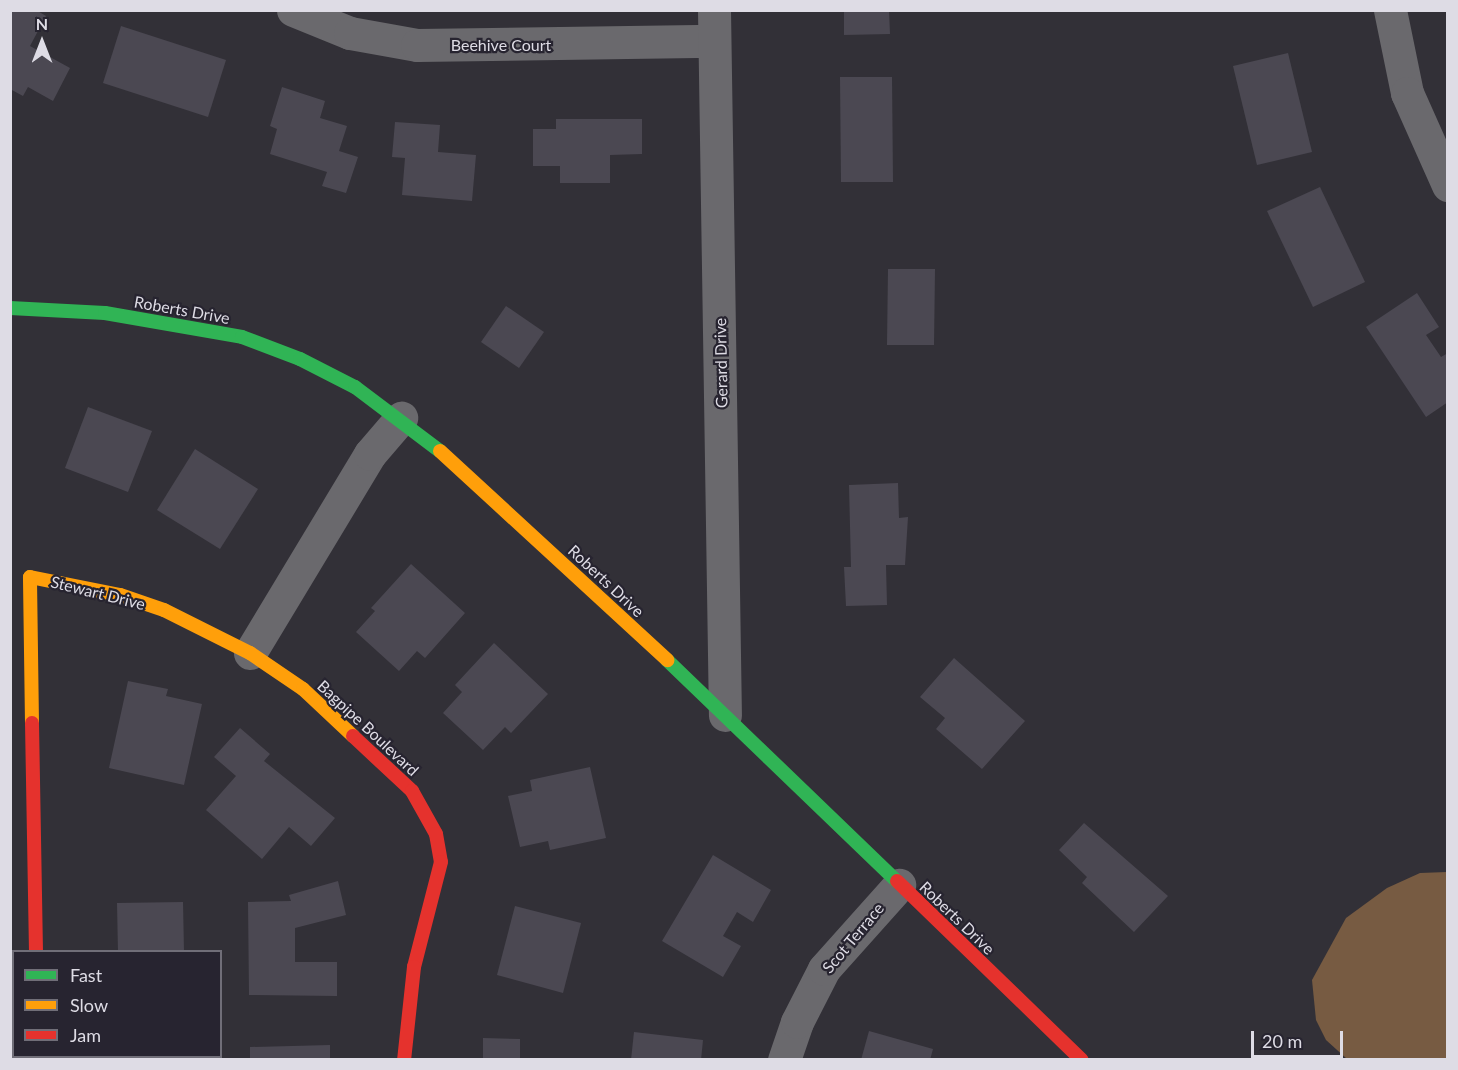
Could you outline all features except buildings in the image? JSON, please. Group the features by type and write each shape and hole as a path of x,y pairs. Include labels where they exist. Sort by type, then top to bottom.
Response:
{"street":[{"name":"Beehive Court","path":"293,10 350,33 417,45 714,26"},
{"path":"1390,10 1407,93 1448,185"},
{"name":"Gerard Drive","path":"714,26 724,715"},
{"name":"Roberts Drive","path":"10,308 116,315 242,337 309,363 355,387 401,418 473,479 724,715 1082,1059"},
{"path":"250,653 370,454 401,418"},
{"name":"Stewart Drive","path":"36,950 30,576 120,595 187,618 250,653"},
{"name":"Bagpipe Boulevard","path":"250,653 303,689 412,791 436,834 441,862 414,967 404,1059"},
{"name":"Scot Terrace","path":"784,1059 796,1022 825,969 899,885"}],"shaded area":[{"path":"1447,872 1447,1059 1347,1059 1326,1040 1316,1020 1312,980 1346,918 1387,888 1420,873"}],"traffic: fast":[{"path":"10,308 105,313 242,337 300,359 355,387 440,451"},
{"path":"667,660 897,881"}],"traffic: slow":[{"path":"440,451 667,660"},
{"path":"32,723 30,577 120,595 164,610 250,653 303,689 353,736"}],"traffic: jam":[{"path":"32,723 36,950"},
{"path":"353,736 412,791 436,834 441,862 414,967 404,1060"},
{"path":"897,881 1082,1060"}]}
